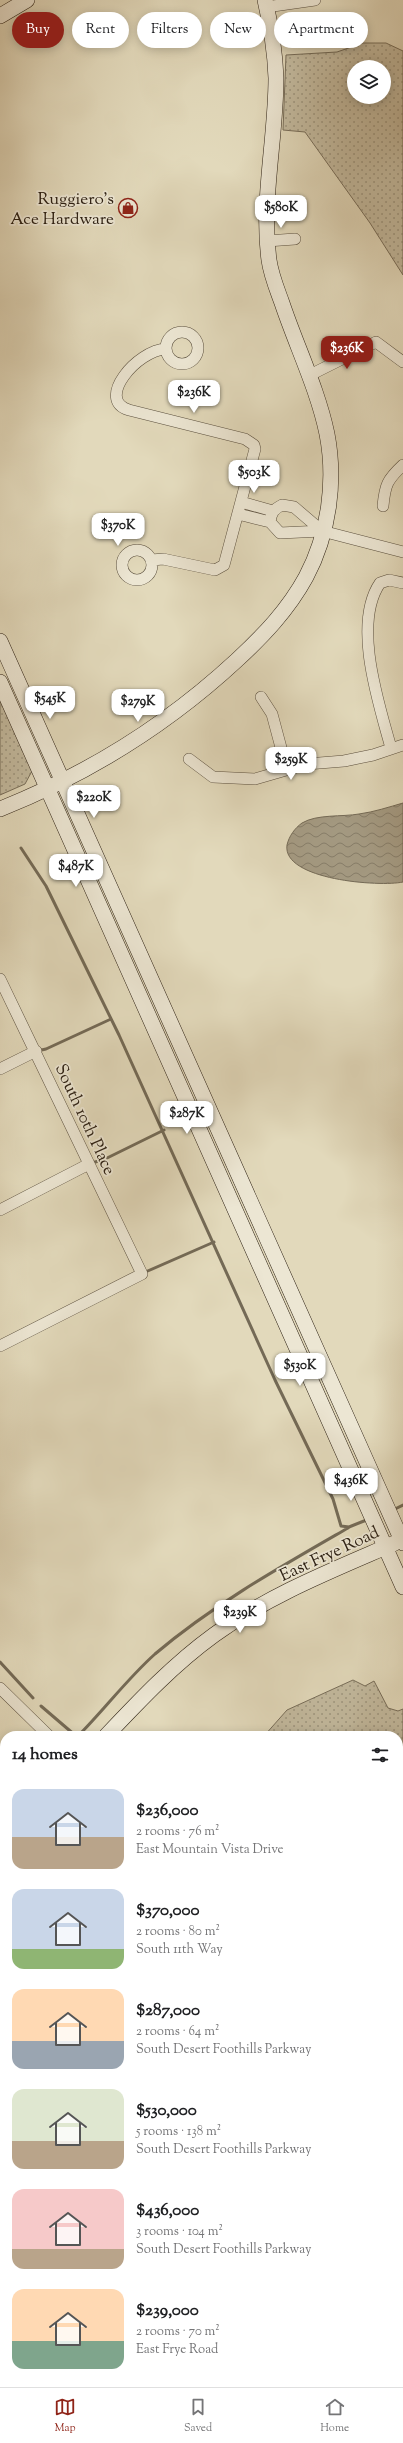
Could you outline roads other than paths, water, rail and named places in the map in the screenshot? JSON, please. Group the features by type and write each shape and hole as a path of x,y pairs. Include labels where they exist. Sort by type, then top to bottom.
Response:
{"street":[{"path":"0,16 27,0"},
{"path":"0,809 64,781 126,747 154,729 216,680 273,625 306,577 322,531 331,488 330,462 327,434 319,404 277,289 270,263 267,213 276,81 275,56 266,3 315,0"},
{"path":"268,241 295,239"},
{"path":"308,376 376,342 403,362"},
{"path":"152,560 163,559 208,570 221,569 227,558 242,502 254,445 245,439 124,408 117,401 119,386 128,369 136,361 156,349 166,349"},
{"path":"383,506 385,485 391,476 403,465"},
{"path":"242,502 273,511"},
{"path":"270,522 273,511 282,505 294,507 322,531"},
{"path":"238,514 270,522 276,530 286,534 322,531 403,552"},
{"path":"391,748 372,679 368,651 372,602 380,583 389,580 403,583"},
{"path":"0,641 403,1541"},
{"path":"0,682 403,1587"},
{"path":"261,697 272,714 287,770"},
{"path":"189,759 213,777 255,779 308,764 344,761 373,755 403,745"},
{"name":"South 10th Place","path":"0,979 36,1051 142,1274 0,1346"},
{"path":"0,1069 36,1051"},
{"path":"0,1210 89,1164"},
{"path":"266,1280 282,1272"},
{"name":"East Frye Road","path":"111,1731 158,1682 215,1634 287,1592 403,1541"},
{"path":"0,1688 45,1731"}],"water":[{"path":"403,803 403,882 355,882 334,878 315,873 300,866 290,857 287,845 289,838 297,827 308,820 322,817 365,813"}],"waterway":[{"path":"21,848 46,886 119,1035 275,1380 333,1499 341,1526 349,1527 369,1519"},
{"path":"37,1051 46,1049 111,1019"},
{"path":"91,1163 103,1160 164,1130"},
{"path":"143,1273 214,1242"},
{"path":"393,1510 403,1505"},
{"path":"83,1731 125,1684 155,1654 178,1636 249,1586 348,1528"},
{"path":"0,1662 33,1698"},
{"path":"41,1706 70,1731"}],"place":[{"name":"Ruggiero's Ace Hardware","path":"128,208"}]}
